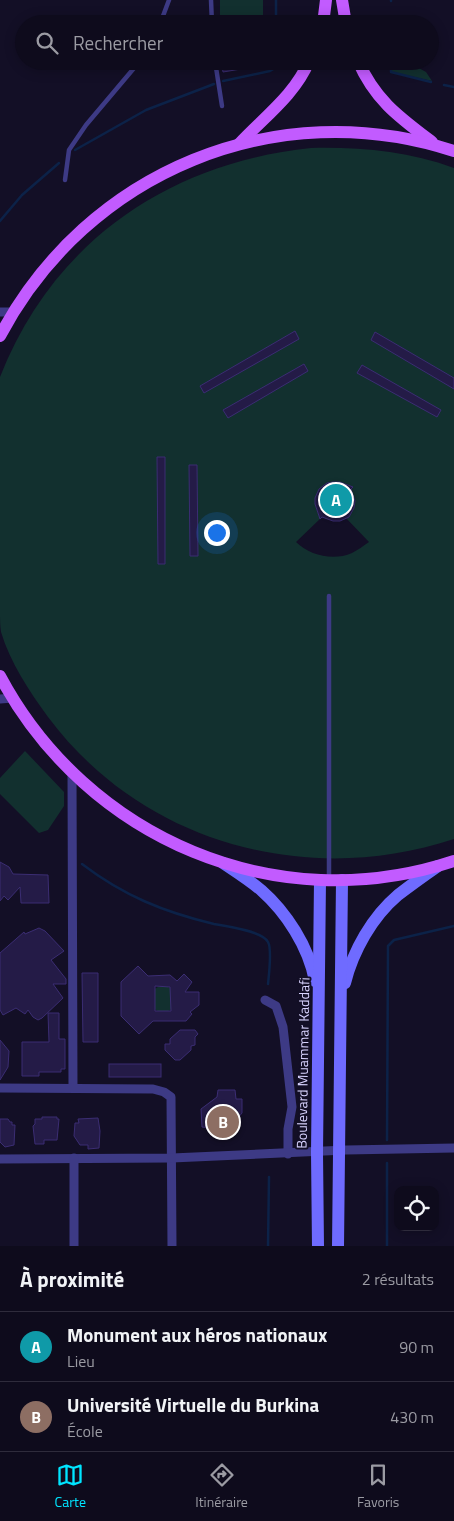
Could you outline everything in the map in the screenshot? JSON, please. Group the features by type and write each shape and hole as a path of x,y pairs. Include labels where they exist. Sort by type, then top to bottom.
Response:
{"main road":[{"path":"324,15 326,0"},
{"path":"342,0 344,15"},
{"path":"239,144 282,101 303,70"},
{"path":"363,70 373,90 386,105 436,145"},
{"path":"0,336 37,278 83,228 115,202 150,180 206,154 239,144 280,136 337,132 394,136 454,151"},
{"path":"0,676 6,698 72,773 105,802 142,827 181,847 223,863 264,873 331,880 391,876 454,861"},
{"path":"223,863 260,889 288,920 308,957 314,975 319,1006"},
{"path":"340,1002 349,968 355,954 378,916 396,897 438,866"},
{"path":"331,880 340,1002 338,1246"},
{"name":"Boulevard Muammar Kaddafi","path":"318,1246 319,1006 331,880"}],"street":[{"path":"0,312 14,312"},
{"path":"72,773 74,1088"},
{"path":"266,1000 276,1006 283,1027 292,1107 288,1129 288,1154"},
{"path":"0,1088 153,1089 168,1094 171,1097 172,1246"},
{"path":"0,1159 172,1158 454,1148"},
{"path":"74,1158 74,1246"}],"lane":[{"path":"163,15 169,0"},
{"path":"211,0 212,15"},
{"path":"65,180 69,150 86,125 132,70"},
{"path":"216,70 222,106"},
{"path":"329,596 331,880"}],"green space":[{"path":"220,0 263,0 263,15 220,15"},
{"path":"392,70 422,70 432,81 392,72"},
{"path":"311,148 365,149 401,154 454,168 454,839 398,853 341,858 285,855 231,844 179,824 130,796 86,760 48,717 34,697 15,665 1,632 0,377 23,329 51,286 84,249 122,218 164,191 210,171 259,157","holes":["322,517 333,521 346,518 369,542 352,553 338,557 315,554 296,542"]},
{"path":"25,751 64,792 64,806 48,830 39,833 0,794 0,778"},
{"path":"163,986 172,990 176,999 172,1008 163,1012 154,1008 150,999 154,990"}],"building":[{"path":"295,331 299,339 204,393 200,386"},
{"path":"375,332 454,378 454,389 371,340"},
{"path":"304,364 308,371 228,418 223,410"},
{"path":"362,365 441,410 437,417 357,373"},
{"path":"157,457 165,457 165,564 158,564"},
{"path":"189,465 197,465 198,556 190,556"},
{"path":"340,482 353,487 351,489 355,501 354,508 349,517 340,521 333,521 322,517 320,519 315,504 315,498 319,489 327,483"},
{"path":"0,862 9,867 13,874 48,875 49,903 21,903 20,887 8,900 4,896 0,901"},
{"path":"39,928 45,931 64,951 51,960 66,979 66,984 53,984 63,998 38,1020 28,1010 25,1014 16,1008 3,1015 0,1010 0,953 24,932 25,934"},
{"path":"138,966 148,976 170,975 177,981 184,974 192,982 185,992 199,992 199,1005 190,1012 192,1014 186,1021 153,1021 139,1034 121,1016 121,982","holes":["155,986 170,987 171,1011 155,1011"]},
{"path":"82,973 98,973 98,1042 83,1042"},
{"path":"48,1013 59,1013 59,1039 65,1039 65,1069 61,1069 61,1072 39,1072 39,1076 22,1076 22,1042 49,1042"},
{"path":"180,1030 195,1030 198,1034 195,1037 195,1045 191,1046 191,1050 180,1060 175,1060 165,1050 165,1044 170,1044 170,1039"},
{"path":"0,1040 9,1051 8,1067 0,1080"},
{"path":"109,1064 161,1064 161,1077 109,1077"},
{"path":"218,1090 235,1090 236,1099 242,1099 242,1113 237,1119 239,1125 234,1130 230,1128 221,1133 210,1133 210,1128 202,1127 201,1109 217,1097"},
{"path":"42,1117 57,1117 59,1119 57,1140 44,1140 44,1144 35,1144 33,1126 35,1119 42,1119"},
{"path":"98,1118 100,1131 99,1148 88,1149 88,1145 80,1145 74,1136 75,1123 79,1123 78,1119"},
{"path":"0,1119 8,1119 12,1122 12,1125 15,1125 14,1145 5,1147 0,1142"}],"waterway":[{"path":"276,0 276,15"},
{"path":"223,81 272,70"},
{"path":"391,70 391,72 431,82"},
{"path":"75,150 146,110 214,84"},
{"path":"444,85 454,87"},
{"path":"0,221 22,195 59,163"},
{"path":"82,864 129,894 161,908 214,924 251,932 264,938 268,942 270,950 268,984"},
{"path":"387,1140 388,946 394,940 454,926"},
{"path":"387,1163 387,1246"},
{"path":"268,1246 269,1177"}],"place":[{"name":"Monument aux héros nationaux","path":"336,500"},
{"name":"Université Virtuelle du Burkina","path":"223,1122"}]}
